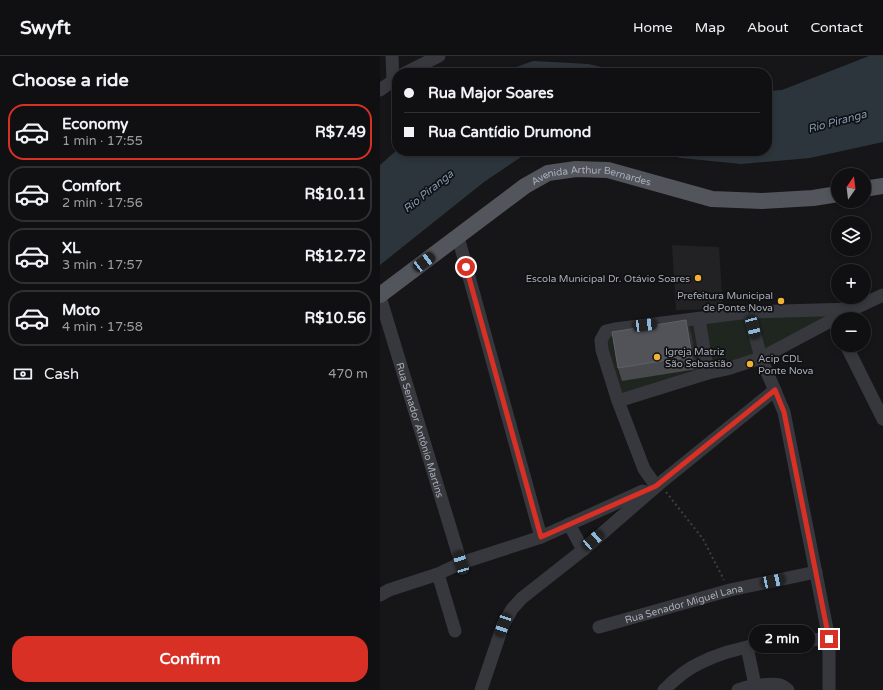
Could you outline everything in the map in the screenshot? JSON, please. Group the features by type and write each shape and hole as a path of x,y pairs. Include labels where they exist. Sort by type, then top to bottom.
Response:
{"main road":[{"name":"Avenida Arthur Bernardes","path":"380,296 525,186 548,173 576,169 608,170 712,199 762,201 813,198 831,195"},
{"path":"871,188 883,186"}],"street":[{"path":"392,56 394,68"},
{"path":"415,68 439,56"},
{"path":"380,90 392,81"},
{"path":"458,237 541,537"},
{"path":"850,312 853,309 883,295"},
{"name":"Rua Senador Antônio Martins","path":"380,296 461,563"},
{"path":"657,485 644,469 618,401 601,346 601,340 604,333 618,328 749,312 853,309"},
{"path":"749,312 761,358 784,412 829,639 829,690"},
{"path":"699,319 708,373"},
{"path":"618,401 761,358 831,327"},
{"path":"850,352 883,419"},
{"path":"481,690 503,625 512,609 522,598 583,550 657,485 775,390"},
{"path":"380,595 389,590 438,574 461,563 541,537 657,485"},
{"path":"569,524 583,550"},
{"name":"Rua Senador Miguel Lana","path":"599,626 730,590 816,572"},
{"path":"438,574 455,631"},
{"path":"664,690 678,677 697,664 720,654 747,647 786,641 829,639"},
{"path":"747,647 756,688"},
{"path":"738,690 780,685 788,690"}],"path":[{"path":"657,485 703,539 730,590"}],"shaded area":[{"name":"Escola Municipal Dr. Otávio Soares","path":"672,245 719,247 723,309 676,310"},
{"path":"853,309 847,312 831,312 831,321 808,333 732,363 726,362 618,401 601,342 612,329"}],"water":[{"name":"Rio Piranga","path":"869,56 883,56 883,142 810,158 741,164 672,156 772,156 772,91 782,90"},
{"path":"533,61 588,64 606,68 514,68"},
{"name":"Rio Piranga","path":"392,154 392,156 523,156 484,182 380,265 380,165"}],"building":[{"name":"Igreja Matriz São Sebastião","path":"686,320 692,356 618,368 612,332"}],"place":[{"name":"Escola Municipal Dr. Otávio Soares","path":"698,278"},
{"name":"Prefeitura Municipal de Ponte Nova","path":"781,301"},
{"name":"Igreja Matriz São Sebastião","path":"657,357"},
{"name":"Acip CDL Ponte Nova","path":"750,364"}],"route":[{"path":"466,267 541,537 656,486 775,390 784,412 829,639"}]}
